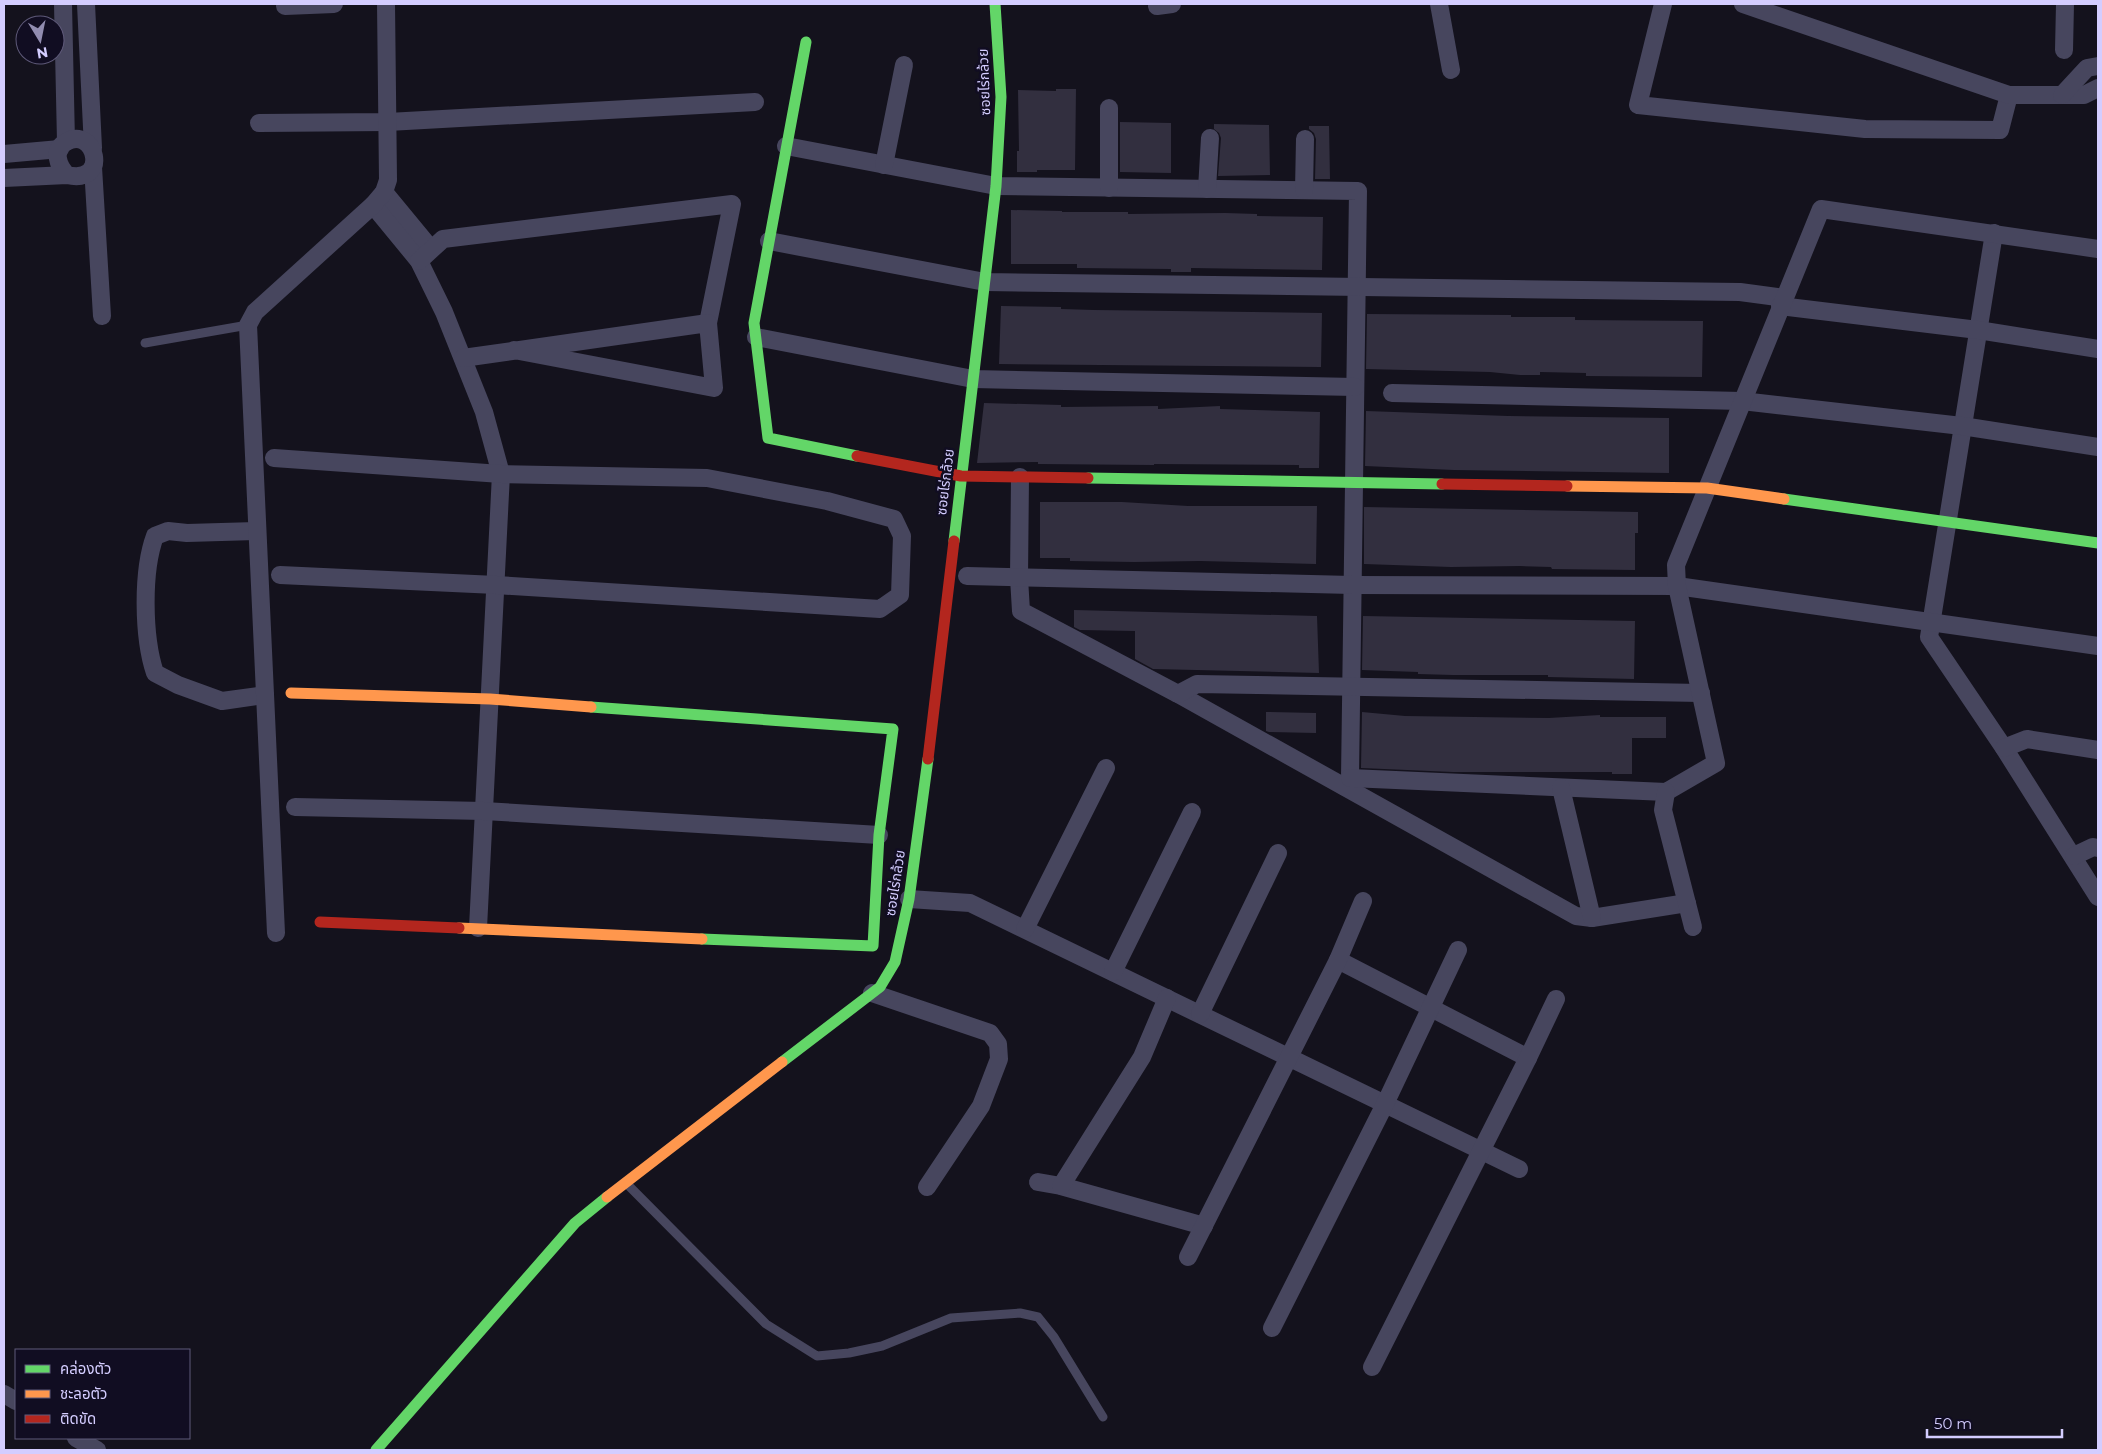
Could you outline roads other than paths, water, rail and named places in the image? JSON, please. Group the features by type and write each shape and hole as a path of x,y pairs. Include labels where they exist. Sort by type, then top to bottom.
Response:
{"street":[{"path":"64,4 63,146 57,159 60,168 67,175"},
{"path":"86,4 102,316"},
{"path":"285,6 334,4"},
{"path":"276,933 248,325 255,312 378,199 388,180 386,4"},
{"name":"ซอยไร่กล้วย","path":"376,1450 575,1223 610,1194 880,987 895,962 909,899 927,768 996,186 1001,97 995,4"},
{"path":"1439,4 1451,70"},
{"path":"1663,4 1638,105 1865,129 2000,130 2009,95"},
{"path":"1743,4 2009,95 2084,95 2098,88"},
{"path":"2064,50 2065,4"},
{"path":"806,42 754,323 768,438 961,476 1707,488 2098,543"},
{"path":"884,165 904,65"},
{"path":"2062,96 2087,68 2098,66"},
{"path":"259,123 388,122 755,102"},
{"path":"1109,108 1109,188"},
{"path":"1207,189 1210,138"},
{"path":"4,154 63,146 76,139 86,142 93,148"},
{"path":"1304,190 1305,140"},
{"path":"786,146 996,186 1358,191 1351,687 1347,783"},
{"path":"4,178 67,175 77,177 86,174 93,167"},
{"path":"378,199 425,255 484,412 501,474 478,928"},
{"path":"425,255 443,239 732,204 708,323 714,388 514,350"},
{"path":"1347,783 1666,792 1716,763 1676,586 1676,565 1821,209 2098,249"},
{"path":"1994,233 1929,637 2074,856 2098,898"},
{"path":"769,241 985,282 1740,292 1782,302 2098,349"},
{"path":"463,358 708,323"},
{"path":"756,337 973,379 1355,387"},
{"path":"1392,393 1742,401 1962,426 2098,447"},
{"path":"274,458 501,474 706,478 827,501 894,519 902,536 900,595 880,609 496,585 280,575"},
{"path":"1020,478 1019,578 1021,611 1347,783 1576,916 1592,918 1686,903"},
{"path":"256,531 187,533 168,531 155,536 150,548 147,573 146,628 150,659 155,673 178,685 222,701 265,695"},
{"path":"967,576 1352,585 1676,586 2098,646"},
{"path":"1178,694 1197,684 1701,693"},
{"path":"290,693 490,699 894,729 879,835 873,946 320,922"},
{"path":"2004,748 2027,739 2098,750"},
{"path":"1025,929 1106,768"},
{"path":"1561,788 1592,918"},
{"path":"1666,792 1663,810 1693,927"},
{"path":"295,807 484,811 879,835"},
{"path":"1113,972 1192,812"},
{"path":"2074,856 2094,847 2098,848"},
{"path":"1200,1014 1278,853"},
{"path":"909,899 970,903 1519,1169"},
{"path":"1188,1258 1338,960 1364,901"},
{"path":"1272,1328 1385,1104 1458,950"},
{"path":"1338,960 1528,1058"},
{"path":"872,993 990,1033 998,1044 1000,1059 981,1106 927,1186"},
{"path":"1061,1186 1142,1057 1167,998"},
{"path":"1372,1367 1556,999"},
{"path":"1038,1182 1061,1186 1204,1226"},
{"path":"4,1394 15,1400"},
{"path":"78,1439 97,1450"}],"lane":[{"path":"145,342 248,325"},
{"path":"626,1183 766,1324 817,1356 849,1353 882,1346 951,1318 1020,1313 1038,1317 1054,1337 1103,1417"}]}
